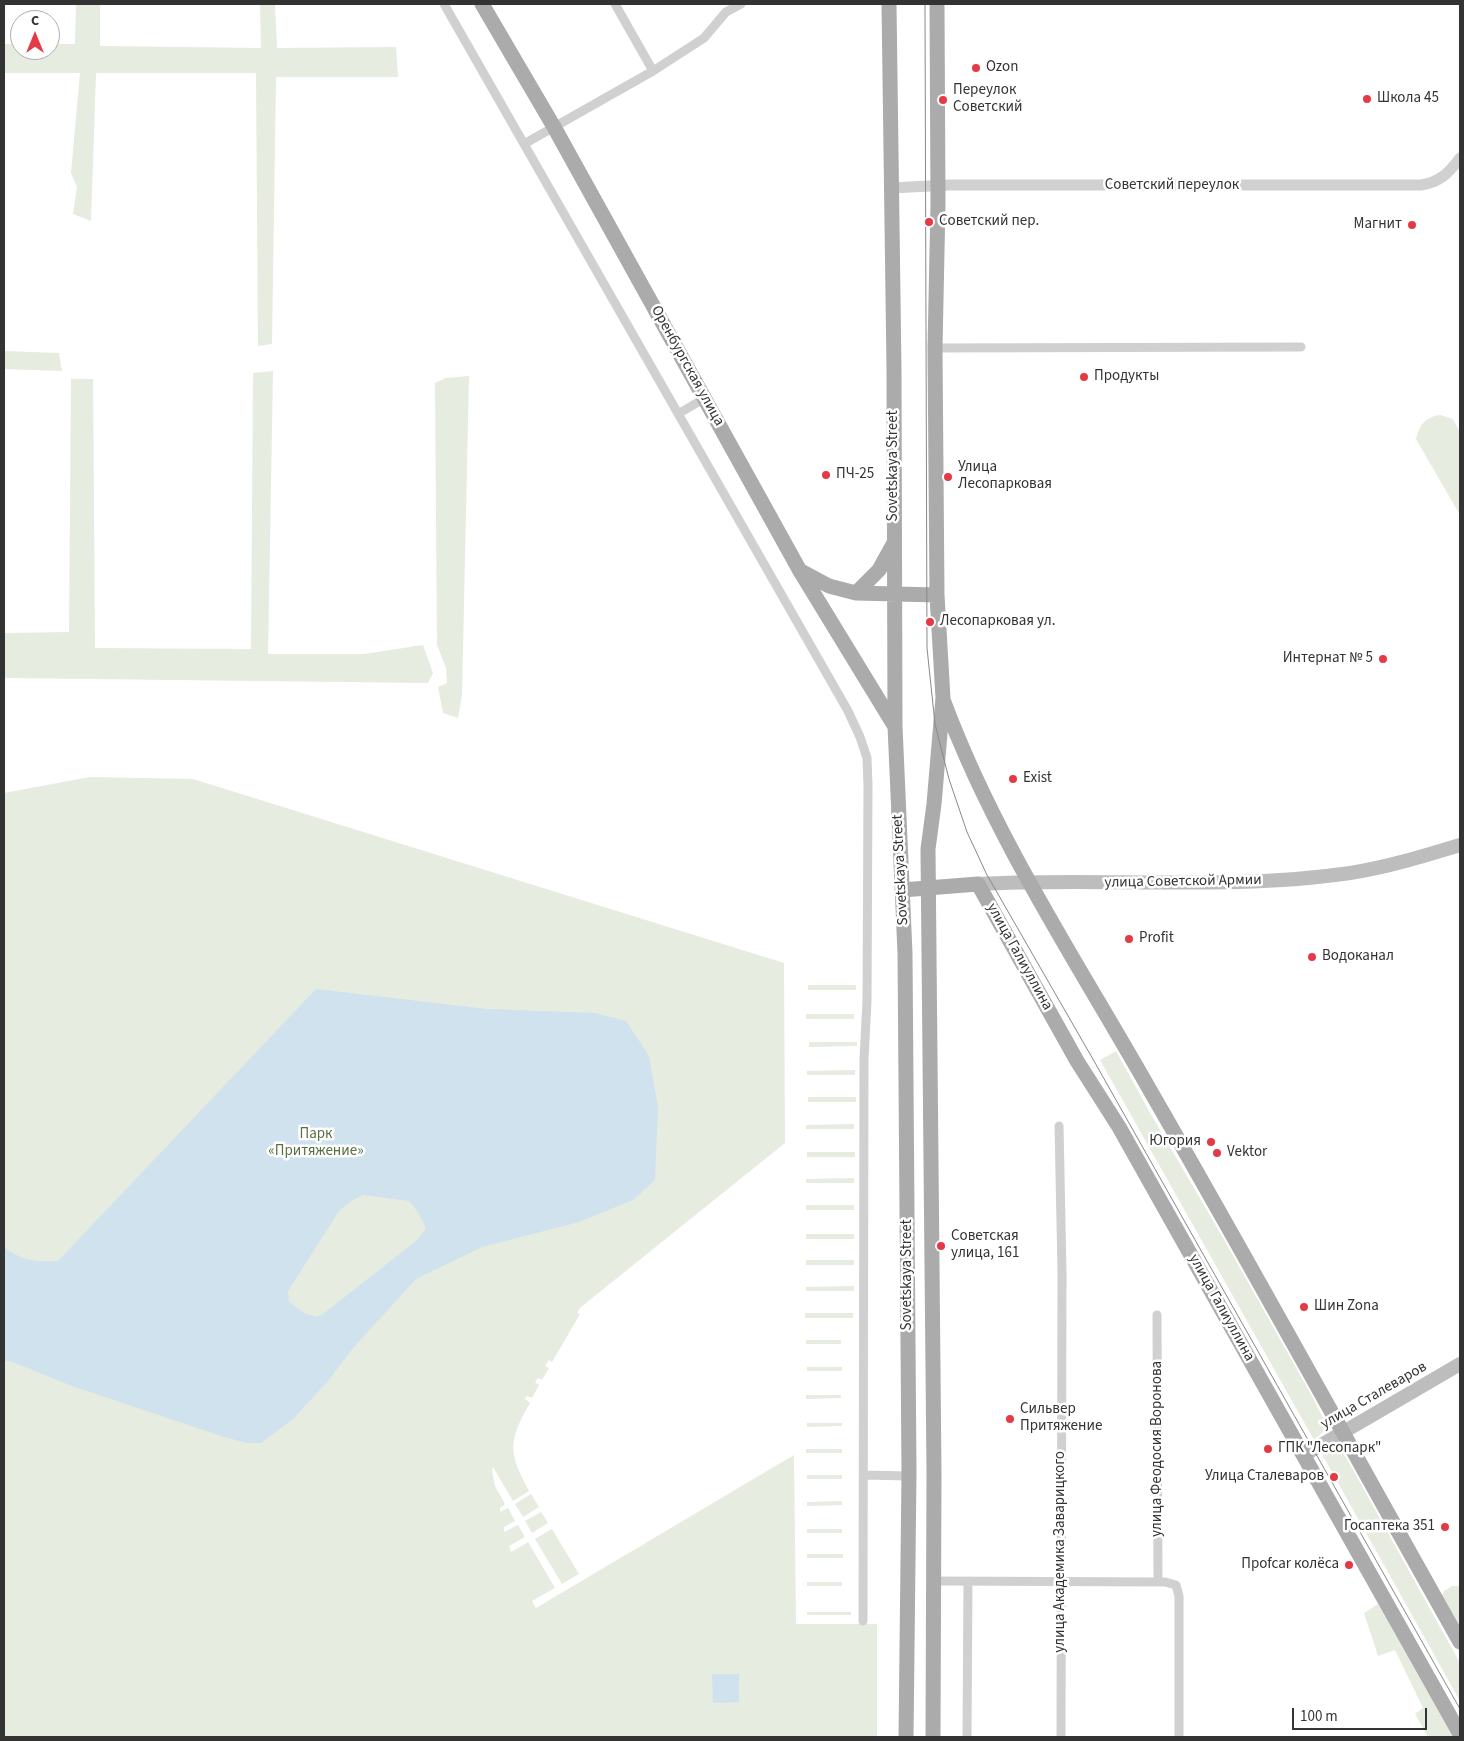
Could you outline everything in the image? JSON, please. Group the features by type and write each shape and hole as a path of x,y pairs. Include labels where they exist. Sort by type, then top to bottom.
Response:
{"main road":[{"name":"Оренбургская улица","path":"482,4 554,127 800,571 895,726"},
{"name":"Sovetskaya Street","path":"889,4 895,542 895,726 905,961 909,1476 906,1737"},
{"name":"Sovetskaya Street","path":"933,1737 932,1581 934,1476 930,889 928,849 934,804 943,698 938,595 936,348 938,186 937,4"},
{"path":"856,593 879,570 895,542"},
{"path":"800,571 829,586 856,593 938,595"},
{"name":"Sovetskaya Street","path":"943,698 962,748 987,804 1030,881"},
{"name":"улица Советской Армии","path":"902,890 1030,881 1117,883 1281,880 1350,873 1407,862 1460,845"},
{"path":"1030,881 1155,1098 1460,1642"},
{"name":"улица Галиуллина","path":"978,884 1077,1061 1119,1127 1460,1734"},
{"name":"улица Сталеваров","path":"1304,1455 1343,1434 1460,1364"},
{"path":"909,1476 934,1476"}],"street":[{"path":"444,4 848,711 860,736 867,758 862,1622"},
{"path":"615,4 653,71"},
{"path":"524,144 653,71 704,38 724,8 741,4"},
{"name":"Советский переулок","path":"891,188 938,186 1421,185 1440,180 1449,173 1460,158"},
{"path":"936,348 1301,347"},
{"path":"678,414 705,398"},
{"name":"улица Академика Заварицкого","path":"1059,1126 1062,1271 1061,1737"},
{"name":"улица Феодосия Воронова","path":"1157,1315 1158,1582"},
{"path":"864,1475 909,1476"},
{"path":"932,1581 1158,1582 1176,1585 1179,1596 1179,1737"},
{"path":"968,1581 968,1737"}],"green space":[{"path":"76,4 100,4 100,46 261,48 260,4 275,4 277,48 396,47 398,77 276,77 272,344 258,346 256,73 96,73 91,221 73,214 77,187 71,173 80,73 4,73 4,44 10,44 10,60 60,60 60,44 75,44"},
{"path":"4,351 59,353 62,371 4,369"},
{"path":"273,371 268,654 364,654 423,645 433,673 428,683 4,678 4,633 69,632 71,379 93,379 95,648 251,649 253,373"},
{"path":"469,376 462,695 458,718 443,713 438,687 447,683 446,668 437,645 435,383 446,378"},
{"path":"1440,415 1453,419 1460,432 1460,515 1416,439 1424,422"},
{"name":"Парк «Притяжение»","path":"90,777 193,779 784,963 785,1143 581,1307 577,1313 580,1314 552,1362 549,1360 545,1366 549,1368 542,1380 538,1378 535,1382 539,1385 532,1398 527,1396 525,1399 530,1403 514,1437 514,1456 529,1491 513,1501 493,1467 492,1470 495,1486 505,1504 500,1508 500,1512 508,1508 515,1521 504,1527 504,1532 518,1525 525,1537 509,1546 511,1552 528,1542 555,1588 532,1601 536,1608 794,1455 796,1624 877,1624 877,1737 4,1737 4,793"},
{"path":"808,985 856,985 856,990 808,990"},
{"path":"806,1014 854,1014 854,1019 806,1019"},
{"path":"809,1042 857,1042 857,1046 809,1047"},
{"path":"1116,1051 1313,1398 1324,1420 1325,1430 1314,1440 1100,1060"},
{"path":"855,1070 855,1075 807,1075 807,1071"},
{"path":"808,1097 856,1097 856,1102 808,1102"},
{"path":"854,1124 854,1129 806,1129 806,1125"},
{"path":"807,1152 855,1152 855,1157 807,1157"},
{"path":"854,1178 854,1183 806,1183 806,1179"},
{"path":"806,1205 854,1205 854,1210 806,1210"},
{"path":"806,1234 854,1234 854,1239 806,1239"},
{"path":"806,1260 854,1260 854,1265 806,1265"},
{"path":"854,1286 854,1291 806,1291 806,1287"},
{"path":"805,1313 853,1313 853,1318 805,1318"},
{"path":"806,1340 841,1340 841,1344 806,1344"},
{"path":"807,1367 842,1367 842,1371 807,1371"},
{"path":"806,1395 841,1395 841,1398 806,1399"},
{"path":"807,1423 842,1423 842,1426 807,1427"},
{"path":"806,1449 842,1449 842,1453 806,1453"},
{"path":"1333,1449 1341,1451 1347,1459 1460,1663 1460,1701 1323,1456 1324,1452"},
{"path":"807,1475 842,1475 842,1479 807,1479"},
{"path":"531,1494 539,1507 523,1517 515,1504"},
{"path":"842,1501 842,1505 807,1506 807,1502"},
{"path":"541,1512 548,1523 532,1533 525,1521"},
{"path":"552,1529 579,1574 562,1584 535,1539"},
{"path":"807,1529 842,1529 842,1533 807,1533"},
{"path":"807,1554 843,1554 843,1558 807,1558"},
{"path":"807,1582 842,1582 842,1586 807,1586"},
{"path":"1452,1586 1460,1586 1460,1629 1442,1596 1444,1591"},
{"path":"1378,1604 1453,1737 1428,1737 1415,1714 1423,1708 1395,1650 1378,1656 1364,1613"},
{"path":"807,1612 851,1612 851,1615 807,1615"}],"water":[{"path":"316,989 487,1009 595,1013 626,1021 649,1056 658,1107 655,1180 633,1200 579,1222 482,1247 416,1279 353,1348 328,1381 293,1419 261,1443 247,1443 224,1437 72,1386 10,1361 4,1361 4,1247 16,1255 29,1260 58,1261","holes":["363,1195 409,1201 418,1212 425,1226 425,1230 416,1241 323,1314 316,1317 304,1313 289,1302 288,1291 339,1211 351,1201"]},
{"path":"712,1674 739,1674 739,1702 713,1703"}],"tram line":[{"path":"925,4 927,648 935,724 949,779 967,832 987,875 1460,1709"}],"place":[{"name":"Ozon","path":"976,68"},
{"name":"Школа 45","path":"1367,99"},
{"name":"Переулок Советский","path":"943,100"},
{"name":"Советский пер.","path":"929,222"},
{"name":"Магнит","path":"1412,225"},
{"name":"Продукты","path":"1084,377"},
{"name":"ПЧ-25","path":"826,475"},
{"name":"Улица Лесопарковая","path":"948,477"},
{"name":"Лесопарковая ул.","path":"930,622"},
{"name":"Интернат № 5","path":"1383,659"},
{"name":"Exist","path":"1013,779"},
{"name":"Profit","path":"1129,939"},
{"name":"Водоканал","path":"1312,957"},
{"name":"Югория","path":"1211,1142"},
{"name":"Vektor","path":"1217,1153"},
{"name":"Советская улица, 161","path":"941,1246"},
{"name":"Шин Zona","path":"1304,1307"},
{"name":"Сильвер Притяжение","path":"1010,1419"},
{"name":"ГПК \"Лесопарк\"","path":"1268,1449"},
{"name":"Улица Сталеваров","path":"1334,1477"},
{"name":"Госаптека 351","path":"1445,1527"},
{"name":"Проfcar колёса","path":"1349,1565"}]}
